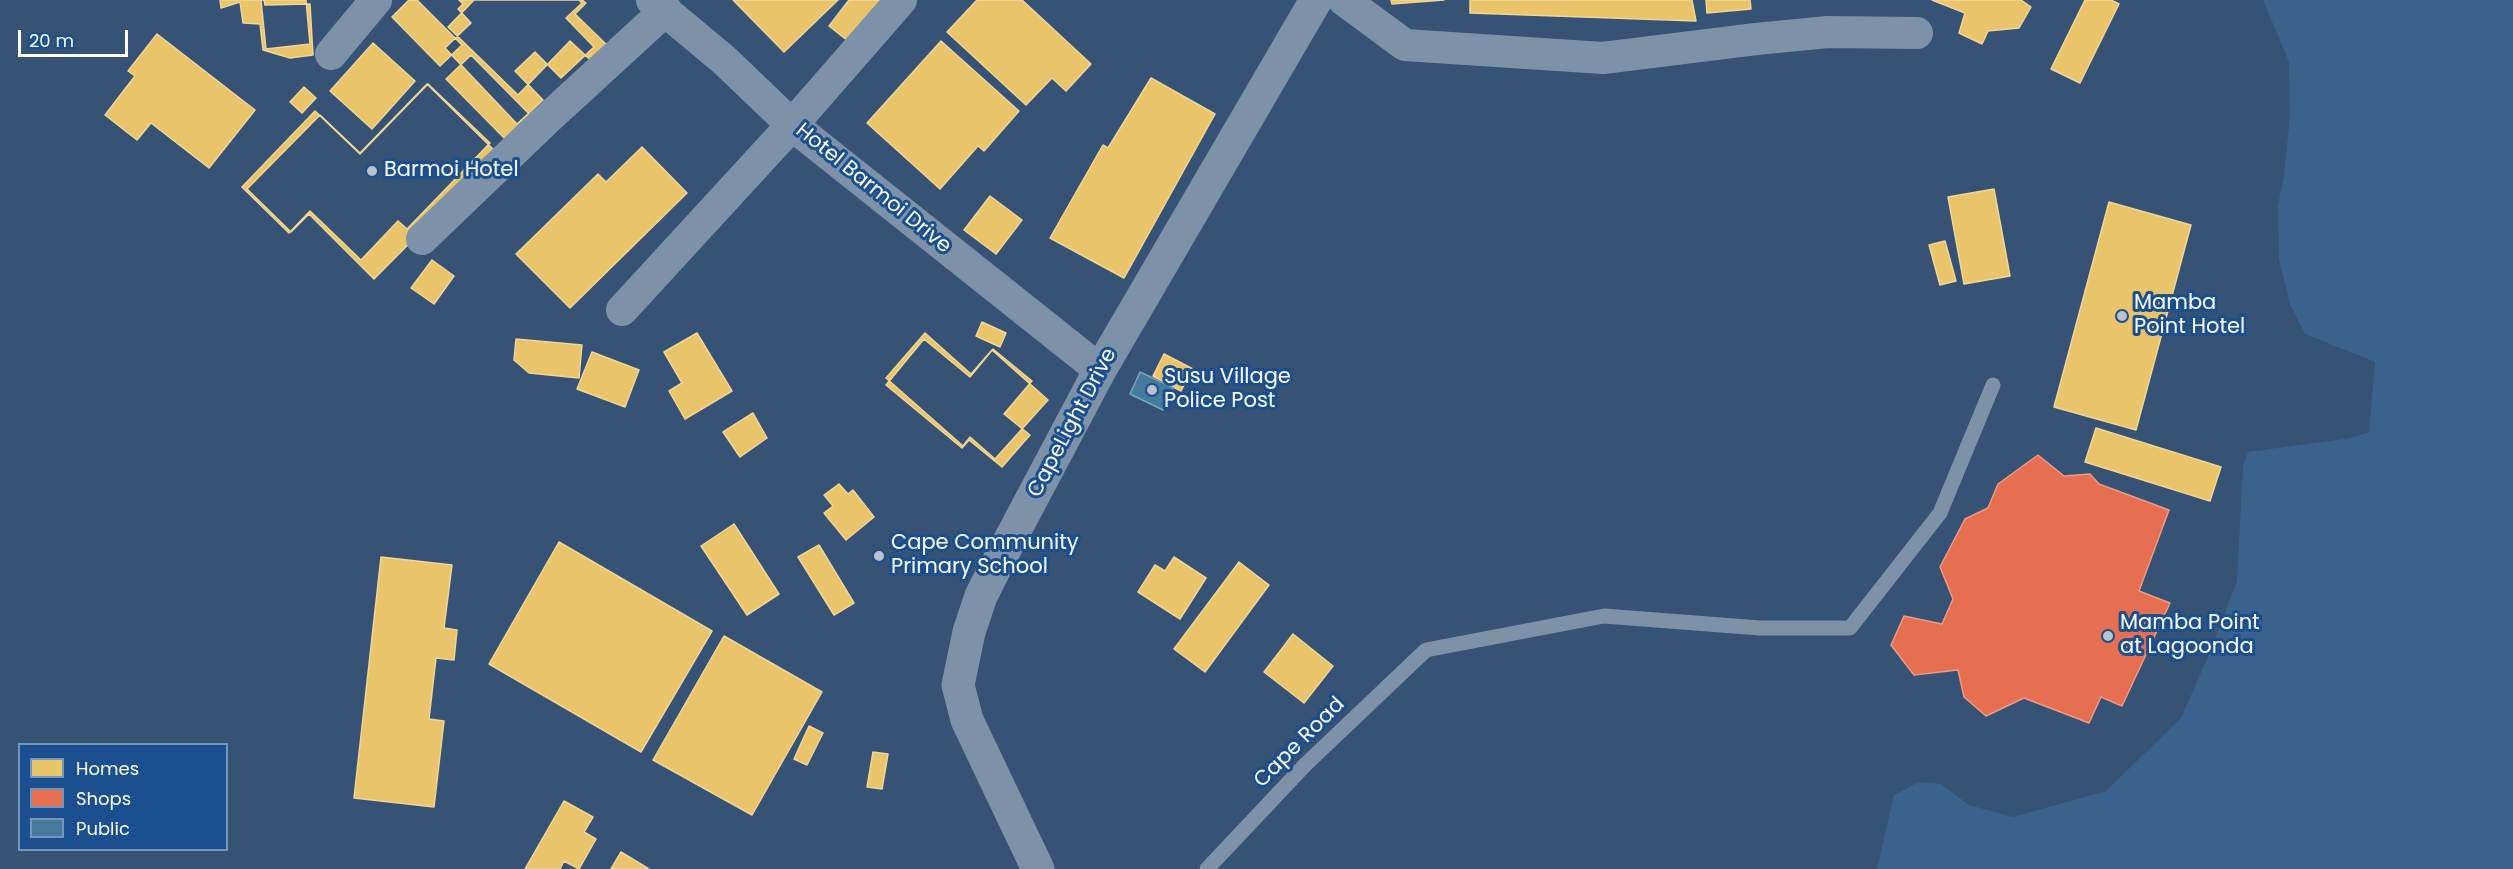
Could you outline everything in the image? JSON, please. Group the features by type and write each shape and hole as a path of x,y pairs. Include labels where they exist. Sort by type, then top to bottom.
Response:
{"street":[{"path":"331,54 376,0"},
{"path":"622,310 792,125 901,0"},
{"name":"CapeLight Drive","path":"1038,869 967,720 958,685 969,632 981,596 1100,370 1316,0"},
{"path":"1344,0 1405,45 1603,58 1828,32 1917,33"},
{"path":"422,238 546,120 659,5"},
{"name":"Hotel Barmoi Drive","path":"659,5 792,125 1100,370"}],"lane":[{"name":"Cape Road","path":"1207,869 1305,765 1426,650 1604,616 1760,628 1850,628 1940,513 1993,385"}],"water":[{"path":"2263,0 2513,0 2513,869 1877,869 1894,795 1919,782 1941,784 1969,805 2013,817 2106,791 2181,718 2207,659 2237,581 2243,466 2248,452 2351,438 2369,432 2375,362 2305,334 2290,304 2279,259 2278,205 2284,176 2290,116 2289,62"}],"building: Homes":[{"path":"220,0 264,0 265,5 310,4 313,55 290,58 263,50 260,24 243,23 240,2 221,8"},
{"path":"261,0 306,0 310,44 266,49"},
{"path":"409,0 417,0 462,45 440,66 392,17"},
{"path":"459,0 579,0 582,3 566,18 594,47 561,78 535,52 515,71 543,100 517,124 445,48 471,23 458,9 463,4"},
{"path":"474,0 582,0 586,3 575,14 613,51 598,67 570,41 518,95 448,27"},
{"path":"733,0 838,0 784,52"},
{"path":"849,0 881,0 848,41 829,26"},
{"path":"977,0 1022,0 1091,64 1066,91 1052,78 1026,105 947,32"},
{"path":"1391,0 1444,0 1392,4"},
{"path":"1470,0 1692,0 1696,21 1470,13"},
{"path":"1706,0 1750,0 1751,9 1707,13"},
{"path":"1932,0 2021,0 2031,7 2019,28 1988,31 1982,44 1959,33 1965,13"},
{"path":"2085,0 2111,0 2119,4 2080,83 2051,69"},
{"path":"157,34 255,110 209,168 151,123 137,140 105,115 135,76 128,71"},
{"path":"941,41 1019,111 984,151 978,146 940,189 867,123"},
{"path":"373,43 415,81 372,129 330,91"},
{"path":"471,55 545,130 520,154 446,79"},
{"path":"1151,78 1215,114 1124,278 1050,238 1103,145 1108,148"},
{"name":"Barmoi Hotel","path":"427,84 498,154 374,279 309,214 291,232 247,189 320,115 360,153"},
{"name":"Barmoi Hotel","path":"428,84 490,143 407,229 398,221 361,260 310,211 289,233 242,187 315,111 360,154"},
{"path":"304,87 316,98 302,113 290,102"},
{"path":"642,147 687,193 570,308 516,254 598,174 606,182"},
{"path":"1994,189 2010,276 1964,284 1948,197"},
{"path":"990,196 1022,220 996,254 964,230"},
{"name":"Mamba Point Hotel","path":"2109,202 2191,225 2136,430 2054,407"},
{"path":"1945,241 1956,281 1940,285 1929,245"},
{"path":"432,260 454,276 434,304 411,288"},
{"path":"982,322 1006,333 1000,347 976,336"},
{"path":"697,333 732,391 685,419 669,391 682,383 664,352"},
{"path":"925,333 971,374 992,350 1048,400 995,459 970,437 963,446 886,378"},
{"path":"516,339 582,345 579,378 529,373 514,360"},
{"path":"924,339 970,377 993,349 1032,381 1004,414 1030,435 1002,467 969,440 962,448 886,385"},
{"path":"592,352 639,370 625,407 577,389"},
{"path":"1164,354 1193,369 1181,391 1153,376"},
{"path":"753,413 767,438 740,457 723,432"},
{"path":"2096,428 2221,467 2210,501 2085,462"},
{"path":"839,484 848,494 853,490 874,517 846,540 824,513 833,506 824,495"},
{"path":"734,524 779,594 747,615 701,546"},
{"path":"559,542 712,631 641,752 489,664"},
{"path":"819,545 854,603 834,615 798,557"},
{"path":"381,557 452,565 444,628 457,630 454,660 436,658 429,719 444,721 434,807 354,798"},
{"path":"1174,557 1206,578 1180,619 1138,592 1155,565 1165,571"},
{"path":"1239,562 1269,585 1205,672 1174,649"},
{"path":"1293,634 1333,666 1304,703 1264,672"},
{"path":"724,636 822,692 752,815 653,760"},
{"path":"809,726 823,733 807,765 794,759"},
{"path":"873,752 888,754 882,789 867,787"},
{"path":"564,801 593,817 584,832 596,839 579,869 564,861 560,869 525,869"},
{"path":"621,852 649,869 611,869"}],"building: Shops":[{"path":"2038,455 2064,476 2090,474 2099,484 2169,510 2139,591 2170,603 2122,706 2101,697 2089,723 2024,698 1986,716 1964,697 1958,670 1914,675 1891,645 1904,616 1942,624 1953,599 1940,567 1965,519 1988,508 1998,484"}],"building: Public":[{"path":"1140,372 1174,388 1163,410 1130,394"}],"place":[{"name":"Barmoi Hotel","path":"372,171"},
{"name":"Mamba Point Hotel","path":"2122,316"},
{"name":"Susu Village Police Post","path":"1152,390"},
{"name":"Cape Community Primary School","path":"879,556"},
{"name":"Mamba Point at Lagoonda","path":"2108,636"}]}
